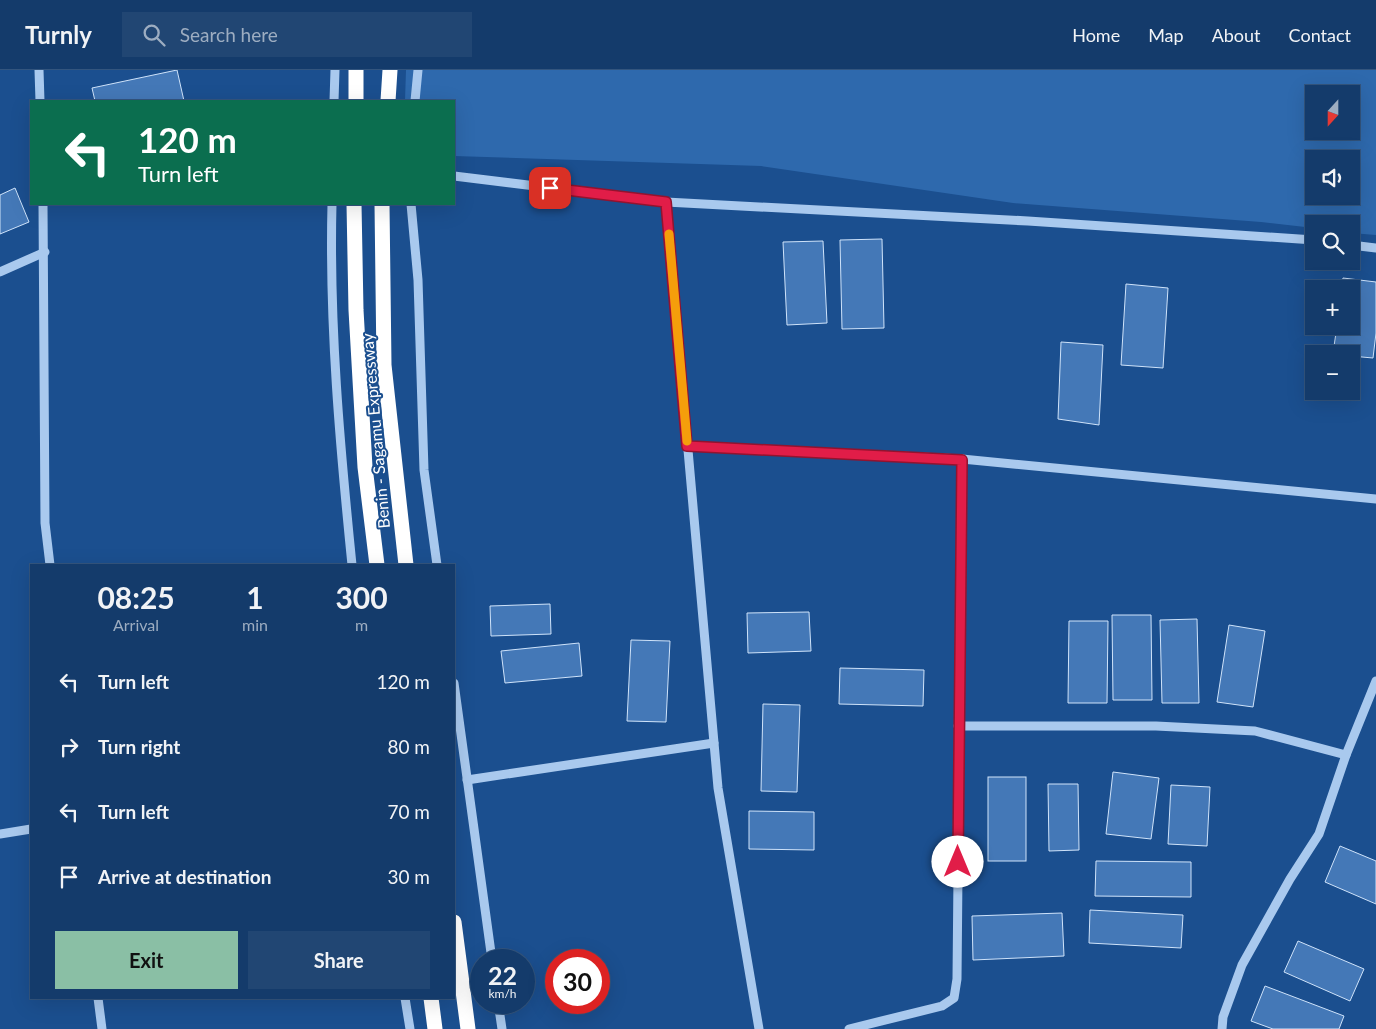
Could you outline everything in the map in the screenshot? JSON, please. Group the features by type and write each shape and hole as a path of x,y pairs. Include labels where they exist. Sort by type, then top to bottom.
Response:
{"highway":[{"path":"356,70 356,100"},
{"path":"388,100 390,70"},
{"path":"354,205 356,310 365,467 377,564"},
{"name":"Benin - Sagamu Expressway","path":"382,205 384,366 406,564"},
{"path":"372,523 400,522"},
{"path":"455,930 468,1029"},
{"path":"431,999 435,1029"}],"street":[{"path":"39,70 40,100"},
{"path":"334,100 335,70"},
{"path":"415,100 418,70"},
{"path":"455,176 666,202 1028,221 1305,239"},
{"path":"666,202 718,788 759,1029"},
{"path":"43,205 45,252 45,522 50,564"},
{"path":"332,205 334,355 352,564"},
{"path":"411,205 418,280 424,470 437,564"},
{"path":"1360,246 1376,248"},
{"path":"0,272 45,252"},
{"path":"687,446 962,460 1376,500"},
{"path":"849,1029 942,1006 954,998 957,979 962,460"},
{"path":"1222,1029 1223,1017 1242,965 1290,879 1319,834 1346,755 1376,681"},
{"path":"455,690 490,949"},
{"path":"958,726 1156,726 1255,731 1346,755"},
{"path":"467,780 714,743"},
{"path":"0,834 30,829"},
{"path":"98,999 102,1029"},
{"path":"405,999 410,1029"},
{"path":"500,1014 502,1029"}],"shaded area":[{"path":"406,70 1376,70 1376,235 1360,234 1360,215 1305,215 1305,227 1013,203 761,166 455,156 455,100 405,100"}],"building":[{"path":"177,70 184,100 95,100 92,88"},
{"path":"15,188 29,222 0,234 0,195"},
{"path":"882,239 884,328 842,329 840,240"},
{"path":"823,241 827,323 787,325 783,242"},
{"path":"1343,278 1360,280 1343,280"},
{"path":"1360,280 1376,282 1376,333 1373,358 1360,357 1360,345 1334,345 1336,335 1360,335"},
{"path":"1126,284 1168,288 1163,368 1121,365"},
{"path":"1061,342 1103,345 1099,425 1058,419"},
{"path":"550,604 551,634 491,636 490,606"},
{"path":"809,612 811,651 748,653 747,613"},
{"path":"1112,615 1151,615 1152,700 1113,700"},
{"path":"1197,619 1199,703 1162,703 1160,620"},
{"path":"1069,621 1108,621 1107,703 1068,703"},
{"path":"1229,625 1265,631 1253,707 1217,702"},
{"path":"631,640 670,641 666,722 627,721"},
{"path":"579,643 582,676 505,683 501,651"},
{"path":"840,668 924,670 923,706 839,704"},
{"path":"763,704 800,705 797,792 761,791"},
{"path":"1113,772 1159,778 1151,839 1106,834"},
{"path":"988,777 1026,777 1026,861 988,861"},
{"path":"1048,784 1078,784 1079,850 1049,851"},
{"path":"1171,785 1210,787 1207,846 1168,844"},
{"path":"749,811 814,812 814,850 749,849"},
{"path":"1340,846 1376,861 1376,904 1325,882"},
{"path":"1096,861 1191,862 1191,897 1095,896"},
{"path":"1090,910 1183,915 1181,948 1089,943"},
{"path":"1062,913 1064,956 973,960 972,916"},
{"path":"1298,941 1364,969 1350,1001 1284,972"},
{"path":"1265,986 1344,1016 1339,1029 1273,1029 1251,1021"}],"slow traffic":[{"path":"669,234 687,441"}],"route":[{"path":"550,188 666,202 687,446 962,460 958,862"}]}
